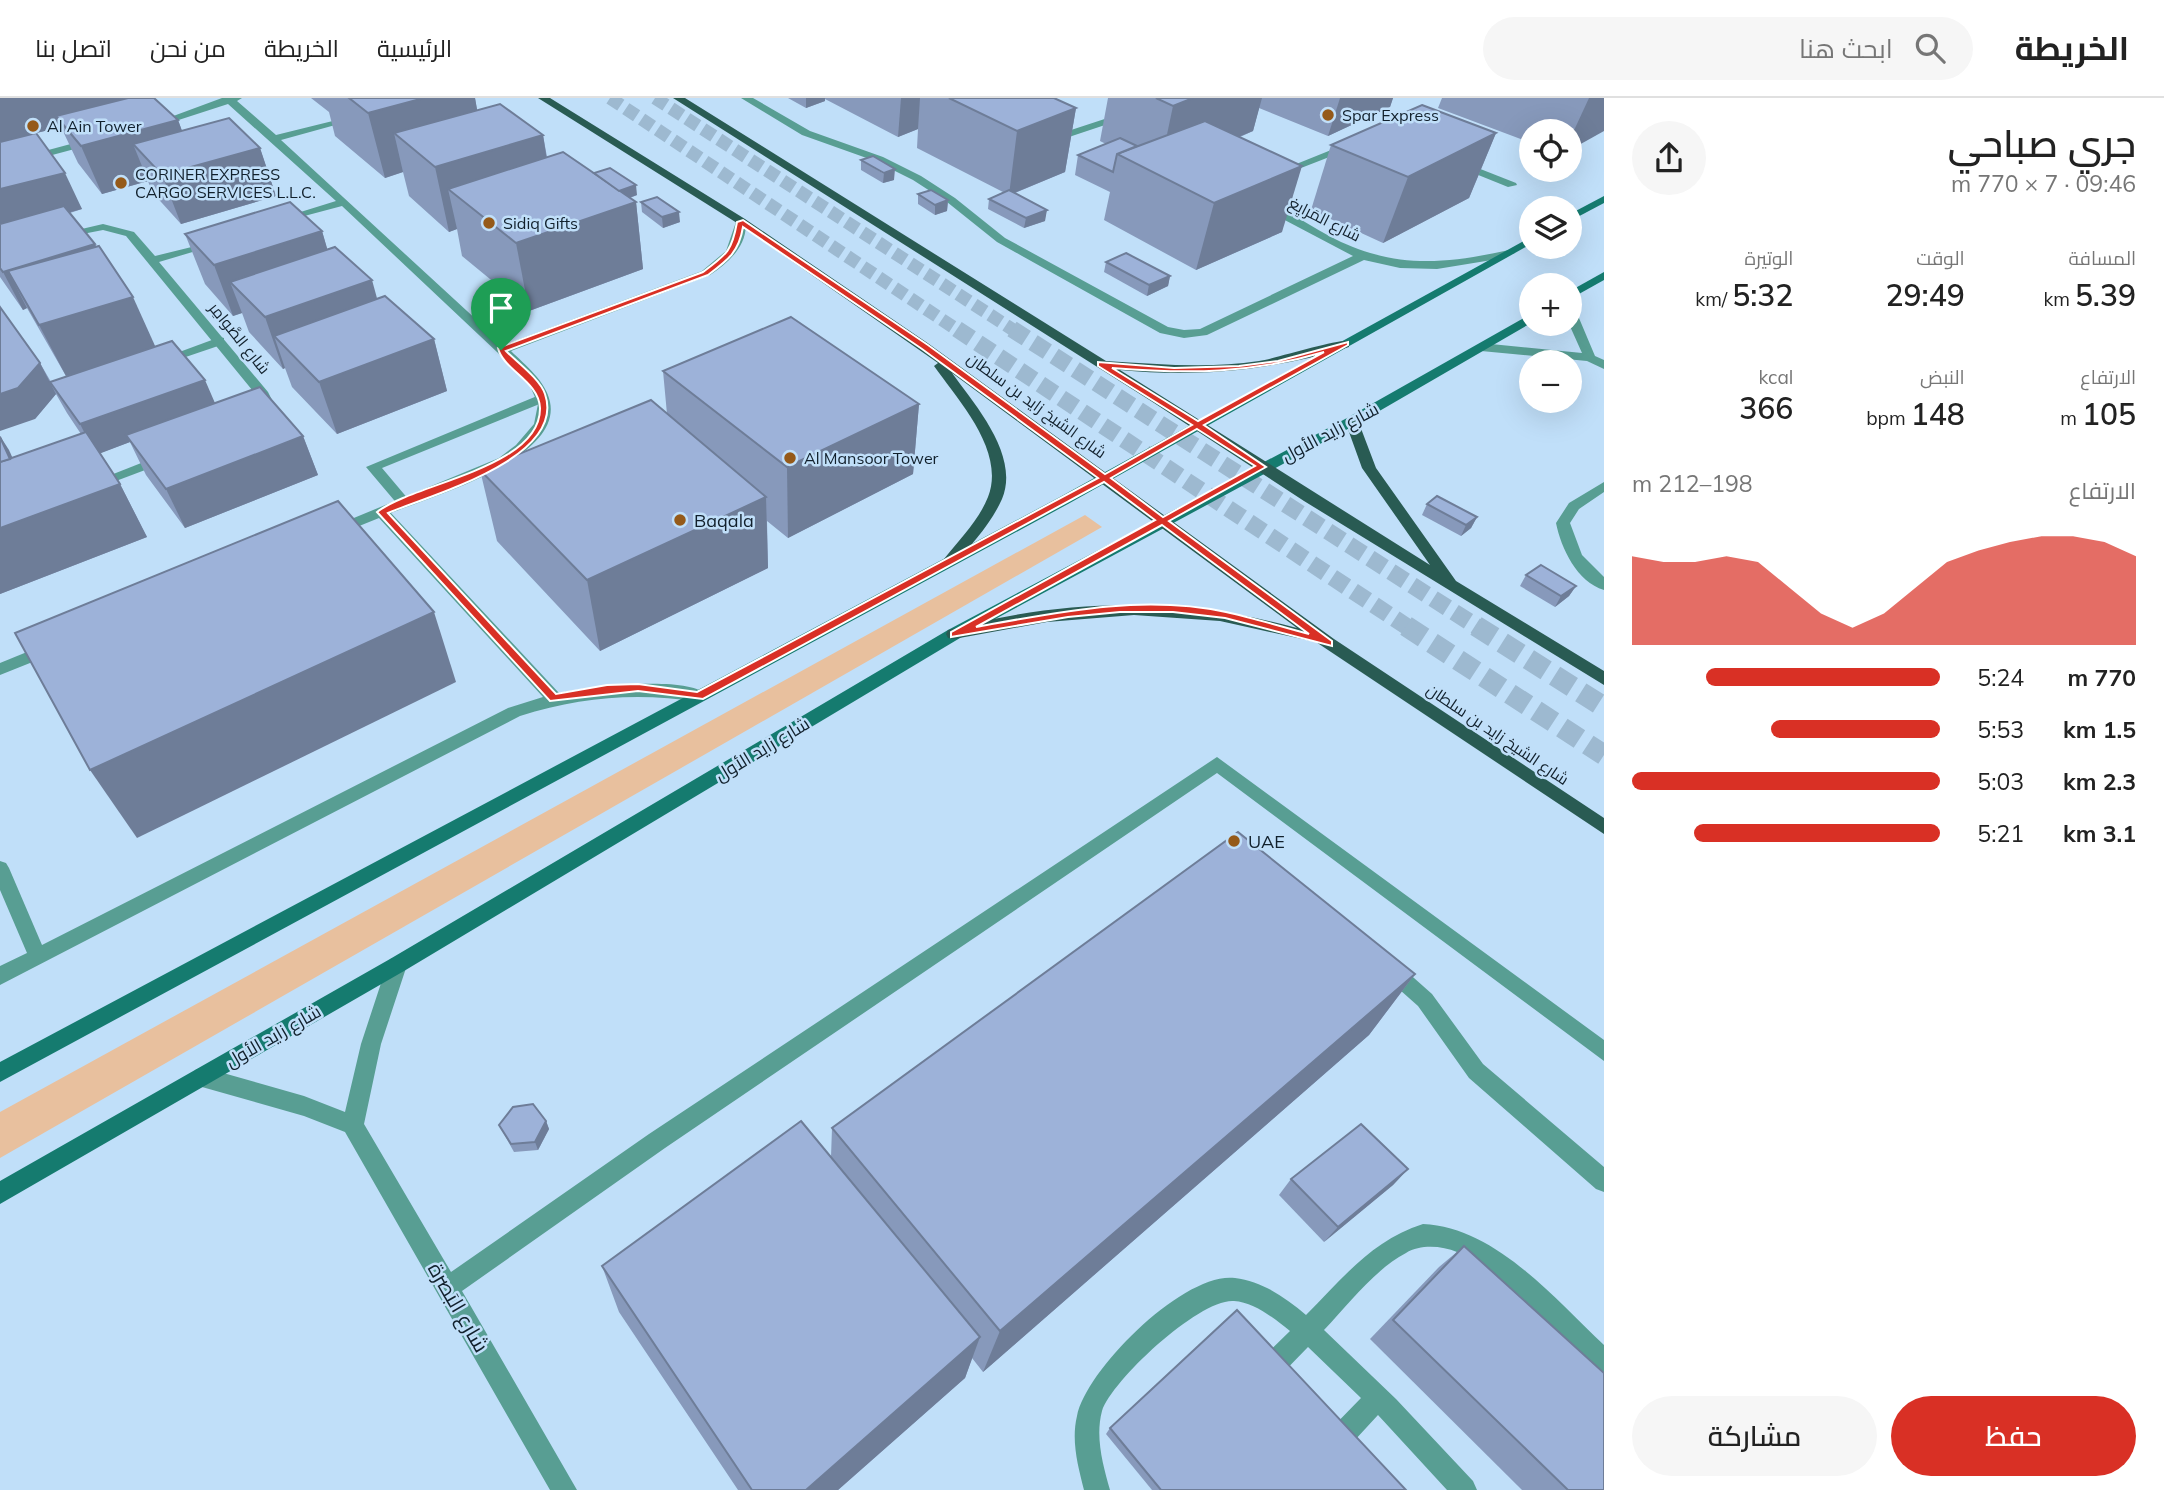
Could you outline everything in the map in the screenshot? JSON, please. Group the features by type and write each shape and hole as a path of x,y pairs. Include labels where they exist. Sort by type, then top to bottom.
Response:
{"main road":[{"name":"شارع الشيخ زايد بن سلطان","path":"543,98 741,222 925,347 1328,643 1604,827"},
{"path":"678,98 1453,588 1604,679"},
{"path":"1582,211 1604,199"},
{"path":"0,1073 1104,478 1519,247"},
{"path":"1582,289 1604,275"},
{"name":"شارع زايد الأول","path":"0,1193 397,965 954,634 1352,421 1519,325"},
{"path":"1101,364 1174,370 1239,368 1278,363 1345,344"},
{"path":"925,347 968,404 1000,475 995,496 979,524 949,562"},
{"path":"1352,421 1369,468 1453,588"},
{"path":"954,634 1068,613 1120,608 1173,608 1225,615 1328,643"}],"street":[{"path":"746,98 806,132 879,159 917,178 951,200 1001,240 1164,330 1184,334 1203,331 1362,256"},
{"path":"146,127 231,99 501,350 528,377 542,398 544,409 540,427 526,445 504,461 320,537"},
{"path":"1043,132 1069,134 1132,113"},
{"path":"273,139 360,115"},
{"path":"0,166 106,138"},
{"name":"شارع المَرايِغ","path":"1265,179 1367,138"},
{"path":"1451,161 1512,185"},
{"path":"264,227 344,202"},
{"name":"شارع المَرايِغ","path":"1261,203 1362,256 1390,263 1435,265 1475,261 1509,253"},
{"path":"501,350 706,273 730,255 737,245 741,222"},
{"name":"شارع الصَّوامِر","path":"54,238 91,228 114,228 130,234 155,260 267,401 266,414 259,422"},
{"path":"155,260 226,239"},
{"path":"1581,336 1590,358"},
{"path":"146,366 220,341"},
{"path":"1481,347 1590,358 1604,365"},
{"path":"404,503 373,467 542,398"},
{"path":"78,491 181,451"},
{"path":"1604,486 1574,506 1563,523 1568,549 1580,566 1604,585"},
{"path":"382,512 554,698"},
{"path":"0,669 64,642"},
{"path":"0,976 514,712 554,698 607,688 638,687 699,696"},
{"path":"447,1288 657,1141 1217,765 1604,1052"},
{"path":"0,867 38,957"},
{"path":"1372,954 1425,1000 1476,1071 1604,1181"},
{"path":"201,1077 304,1106 353,1125 367,1055 397,965"},
{"name":"شارع البَصرة","path":"353,1125 564,1490"},
{"path":"1249,1390 1396,1242 1417,1235 1441,1236 1466,1243 1492,1258 1604,1361"},
{"path":"1097,1490 1087,1452 1087,1440 1088,1415 1101,1384 1183,1307 1206,1294 1235,1289 1260,1294 1307,1329 1376,1399 1455,1487"},
{"path":"1320,1460 1376,1399"}],"shaded area":[{"path":"1085,515 1102,527 0,1158 0,1112"}],"building":[{"path":"128,98 154,98 178,120 81,146 56,116"},
{"path":"349,98 424,98 368,113"},
{"path":"949,98 1054,98 1076,108 1017,131"},
{"path":"1156,98 1193,98 1173,106"},
{"path":"500,104 543,135 435,167 394,133"},
{"path":"1422,105 1496,133 1408,177 1331,145"},
{"path":"229,118 260,148 162,175 133,144"},
{"path":"1205,121 1302,166 1214,203 1117,154"},
{"path":"36,133 65,173 0,189 0,142"},
{"path":"1120,138 1137,146 1117,154 1113,172 1078,155"},
{"path":"563,152 636,202 516,243 448,189"},
{"path":"873,156 895,169 884,173 861,160"},
{"path":"610,168 636,185 619,191 594,173"},
{"path":"931,190 948,200 935,205 918,194"},
{"path":"1009,190 1047,210 1026,218 989,199"},
{"path":"657,197 679,212 662,217 641,202"},
{"path":"290,202 322,231 214,265 185,234"},
{"path":"64,206 95,244 3,272 0,268 0,224"},
{"path":"99,246 133,297 39,325 8,271"},
{"path":"335,247 372,280 265,317 230,282"},
{"path":"1126,253 1170,276 1149,285 1106,262"},
{"path":"385,296 434,339 319,382 274,336"},
{"path":"0,307 40,363 18,388 0,394"},
{"path":"791,317 919,404 787,467 663,371"},
{"path":"172,341 205,380 80,424 50,382"},
{"path":"260,387 303,436 166,489 126,435"},
{"path":"651,400 766,497 587,580 480,470"},
{"path":"86,432 120,484 0,528 0,462"},
{"path":"0,437 10,459 0,462"},
{"path":"1437,496 1477,517 1466,525 1427,504"},
{"path":"338,501 434,612 90,770 15,633"},
{"path":"1541,565 1576,586 1561,596 1526,575"},
{"path":"1238,832 1415,974 1000,1331 832,1128"},
{"path":"533,1104 546,1121 535,1142 511,1144 499,1125 513,1107"},
{"path":"801,1121 980,1337 806,1490 752,1490 602,1266"},
{"path":"1361,1124 1408,1169 1338,1227 1291,1179"},
{"path":"1464,1246 1604,1373 1604,1490 1568,1490 1393,1320"},
{"path":"1237,1310 1406,1490 1161,1490 1110,1428"}],"tunnel":[{"path":"610,98 959,331"},
{"path":"655,98 1015,331"},
{"path":"957,329 1409,628"},
{"path":"1012,329 1479,628"},
{"path":"1406,626 1604,755"},
{"path":"1476,626 1604,707"}],"place":[{"name":"Spar Express","path":"1328,115"},
{"name":"Al Ain Tower","path":"33,126"},
{"name":"CORINER EXPRESS CARGO SERVICES L.L.C.","path":"121,183"},
{"name":"Sidiq Gifts","path":"489,223"},
{"name":"Al Mansoor Tower","path":"790,458"},
{"name":"Baqala","path":"680,520"},
{"name":"UAE","path":"1234,841"}],"route":[{"path":"501,350 541,392 544,409 540,427 526,445 504,461 382,512 554,698 607,688 638,687 699,696 1063,501 1104,478 1198,425 1239,405 1345,344 1314,355 1239,368 1174,370 1101,364 1156,398 1198,425 1262,467 1162,521 1328,643 1276,626 1173,608 1120,608 1068,613 954,634 1162,521 1104,478 925,347 741,222 737,245 719,265 706,273 501,350"}]}
